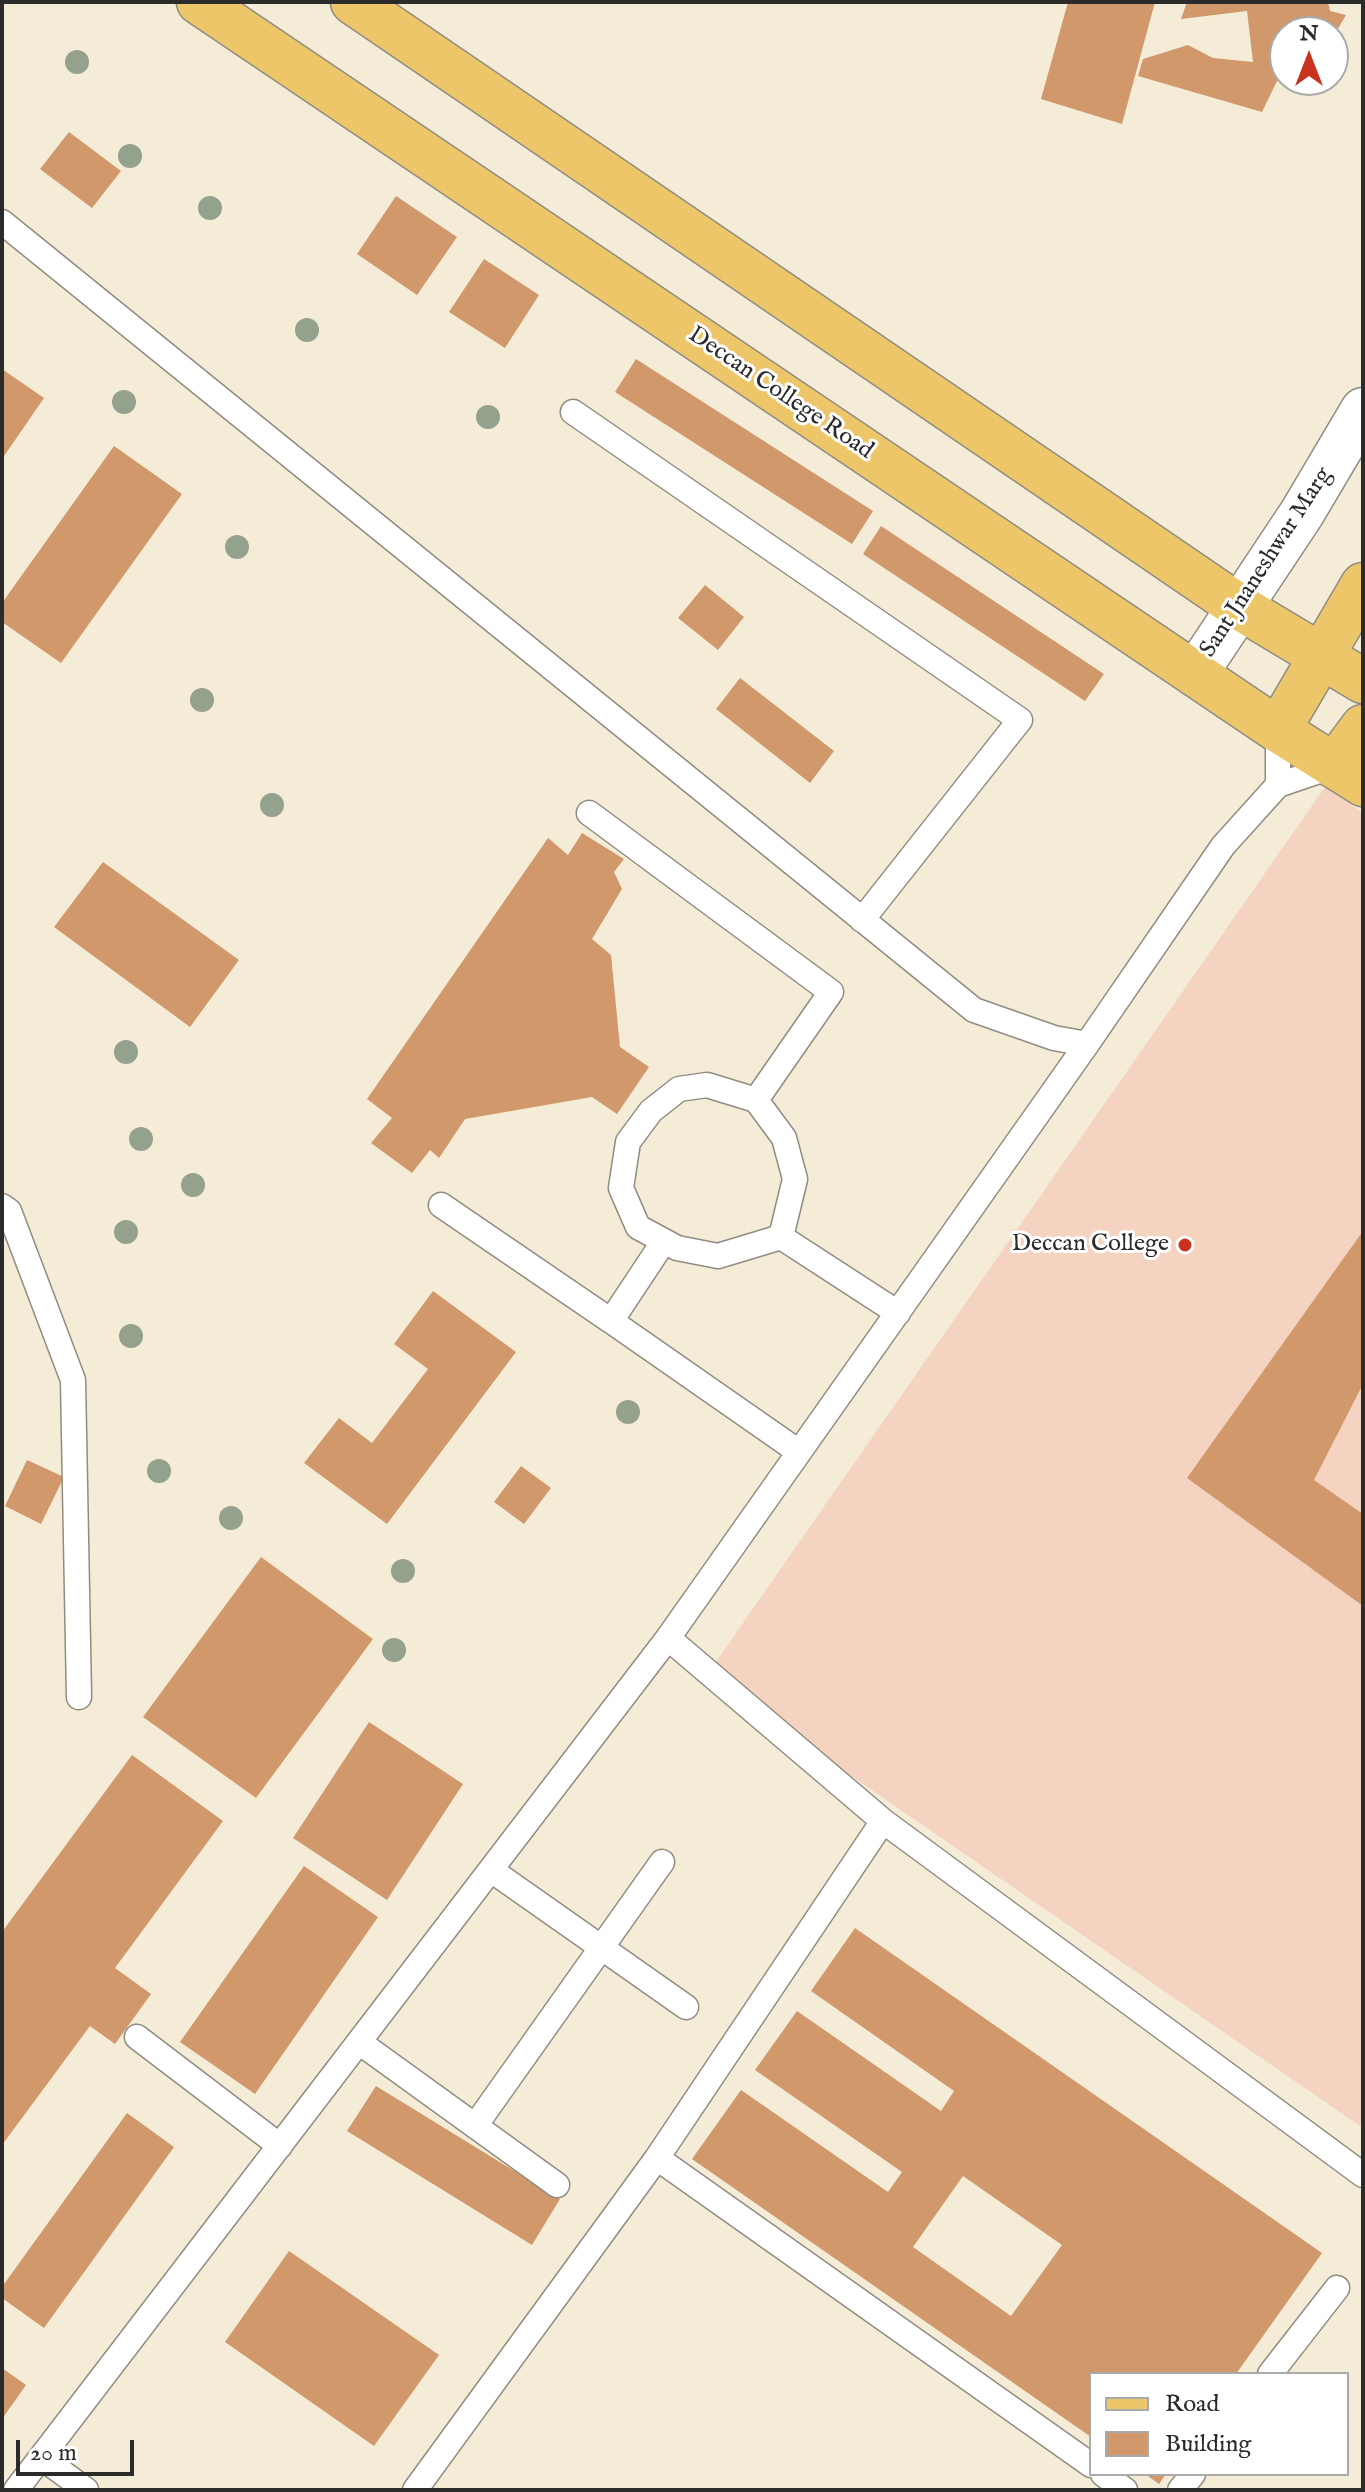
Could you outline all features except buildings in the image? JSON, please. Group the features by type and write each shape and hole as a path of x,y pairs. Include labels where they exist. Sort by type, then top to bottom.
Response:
{"main road":[{"name":"Deccan College Road","path":"199,2 1348,775"},
{"path":"353,2 1241,608 1363,681"},
{"path":"1278,730 1363,585"},
{"path":"1348,775 1363,727"}],"street":[{"name":"Sant Jnaneshwar Marg","path":"1195,674 1302,513 1363,410"}],"lane":[{"path":"2,222 974,1010 1054,1038 1087,1044"},
{"path":"573,412 1020,720 862,920"},
{"path":"1278,730 1278,785"},
{"path":"16,2490 668,1638 1223,846 1278,785 1348,775"},
{"path":"589,813 831,992 756,1100"},
{"path":"781,1237 795,1179 784,1138 756,1100 707,1085 679,1089 651,1111 628,1142 621,1188 638,1227 677,1248 718,1256 781,1237 898,1313"},
{"path":"441,1205 799,1452"},
{"path":"2,1206 9,1211 73,1380 79,1697"},
{"path":"611,1321 664,1241"},
{"path":"668,1638 883,1821 1363,2175"},
{"path":"415,2490 657,2158 883,1821"},
{"path":"475,2126 662,1862"},
{"path":"491,1870 686,2007"},
{"path":"137,2037 280,2146"},
{"path":"359,2042 557,2185"},
{"path":"657,2158 1089,2464"},
{"path":"1272,2372 1337,2288"},
{"path":"41,2457 86,2490"},
{"path":"1106,2476 1125,2490"}],"shaded area":[{"name":"Deccan College","path":"1325,787 1363,813 1363,2128 706,1676"}],"place":[{"name":"Deccan College","path":"1185,1245"}]}
